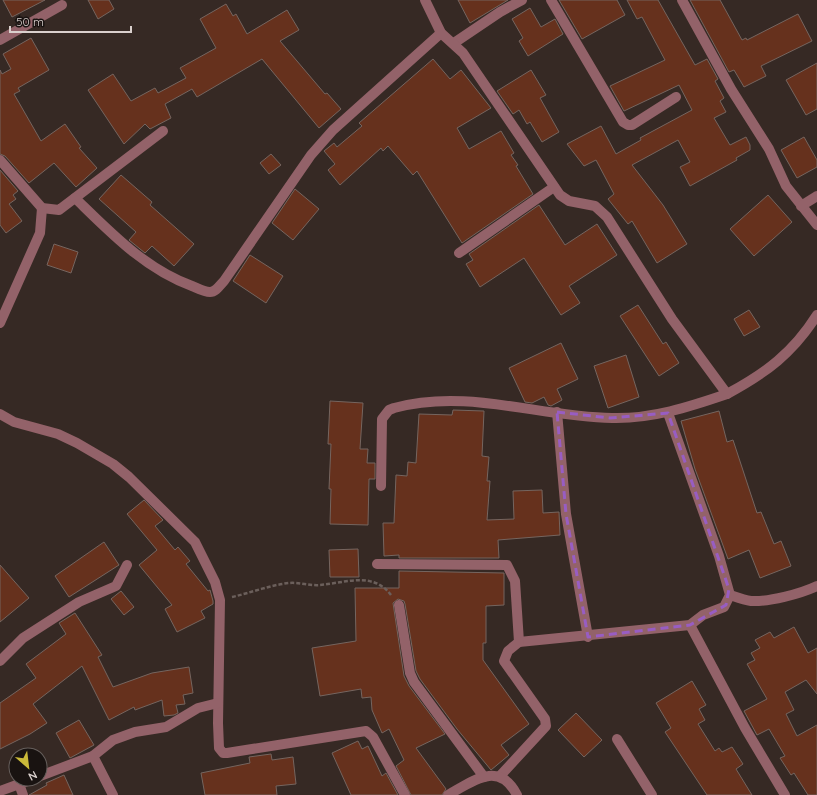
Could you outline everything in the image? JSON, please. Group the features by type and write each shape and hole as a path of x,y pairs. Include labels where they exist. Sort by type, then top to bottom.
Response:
{"street":[{"path":"425,0 441,32 454,43 554,187 564,199 594,206 607,217 672,319 727,394"},
{"path":"454,43 494,16 522,0"},
{"path":"551,0 623,122 628,125 632,125 676,98"},
{"path":"682,0 731,88 769,149 786,186 817,225"},
{"path":"0,40 62,5"},
{"path":"75,198 126,247 165,274 179,282 207,292 214,291 224,281 311,155 333,130 441,32"},
{"path":"0,160 42,208 59,210 163,130"},
{"path":"459,253 554,187"},
{"path":"801,206 817,196"},
{"path":"0,323 40,233 42,208"},
{"path":"381,486 382,419 389,410 394,408 436,402 477,401 610,418 668,413 727,394 756,379 796,345 817,315"},
{"path":"557,412 566,514 588,636"},
{"path":"500,776 546,726 545,719 504,661 508,651 519,642 690,625 703,616 724,607 730,595 718,556 668,413"},
{"path":"0,414 14,422 58,434 113,464 129,477 195,542 215,582 220,600 218,703 219,748 223,753 366,731 373,737 405,795"},
{"path":"377,564 507,565 515,581 519,642"},
{"path":"0,661 23,638 79,602 116,586 127,565"},
{"path":"730,595 749,601 757,601 798,593 817,586"},
{"path":"399,606 410,673 414,682 484,777"},
{"path":"690,625 745,728 785,795"},
{"path":"48,773 93,756 113,740 135,732 166,727 198,708 218,703"},
{"path":"617,739 652,795"},
{"path":"93,756 113,795"},
{"path":"448,795 475,780 484,777 500,776 507,780 517,795"},
{"path":"0,791 11,787"}],"path":[{"path":"220,600 290,583 319,585 347,580 370,580 388,590 399,606"}],"highlighted area":[{"path":"557,412 610,418 668,413 729,589 726,605 690,625 588,637 566,514"}],"building":[{"path":"3,0 45,0 12,17"},
{"path":"88,0 109,0 114,9 98,19"},
{"path":"458,0 508,0 470,23"},
{"path":"559,0 617,0 625,15 582,39"},
{"path":"627,0 658,0 695,65 707,59 718,79 715,81 724,98 720,101 726,112 714,118 730,145 746,137 750,145 750,150 736,158 737,160 690,186 680,167 690,162 678,140 632,165 663,205 687,244 657,263 632,221 628,224 608,199 614,194 596,160 584,166 567,144 601,126 616,154 641,140 640,138 692,110 679,85 624,111 610,86 665,60 642,17 637,19"},
{"path":"690,0 720,0 742,40 746,38 747,40 798,14 812,41 761,66 766,76 744,87 734,70 729,72"},
{"path":"226,4 233,16 236,14 247,34 287,10 299,30 280,41 325,94 327,93 341,109 319,128 262,59 197,97 192,89 165,104 171,118 150,129 145,124 124,144 88,90 113,74 131,101 155,88 158,93 186,78 180,68 216,48 200,19"},
{"path":"530,8 541,27 555,19 563,34 528,56 519,41 523,38 512,19"},
{"path":"31,38 49,70 18,88 20,91 14,94 41,141 65,124 81,147 79,148 97,168 76,187 54,163 29,183 5,156 0,154 0,70 2,74 11,69 3,54"},
{"path":"433,59 450,79 461,70 491,108 457,128 469,149 501,131 514,153 511,155 518,165 516,166 533,194 462,243 417,171 413,175 388,146 383,151 381,148 340,185 328,170 335,164 324,151 334,143 337,147 362,126 359,123"},
{"path":"817,63 817,109 806,115 786,80"},
{"path":"531,70 546,95 540,98 559,132 542,142 530,122 527,124 519,110 513,114 497,91"},
{"path":"804,137 817,160 817,167 797,178 781,150"},
{"path":"271,154 281,165 269,174 260,163"},
{"path":"0,170 18,191 13,195 16,199 9,204 22,221 6,233 0,225"},
{"path":"121,175 152,202 150,205 194,244 174,266 152,246 145,253 129,240 136,232 99,199"},
{"path":"295,189 319,209 293,240 272,223"},
{"path":"768,195 792,222 754,256 730,229"},
{"path":"539,205 565,245 597,224 617,255 569,286 580,303 561,315 524,258 480,287 466,264 473,260 469,254"},
{"path":"54,244 78,252 71,273 47,265"},
{"path":"250,255 283,276 266,303 233,281"},
{"path":"638,305 663,344 666,342 679,363 659,376 620,316"},
{"path":"749,310 760,327 744,336 734,319"},
{"path":"561,343 578,379 557,389 562,400 551,406 548,405 544,397 532,403 525,402 509,368"},
{"path":"626,355 639,397 608,408 594,366"},
{"path":"330,401 363,403 360,449 368,449 367,463 375,463 375,479 369,479 368,525 330,524 331,489 329,489 331,444 328,444"},
{"path":"453,410 484,411 482,456 489,457 487,481 490,481 487,520 514,519 513,491 542,490 543,513 559,512 560,535 498,540 499,558 399,558 399,555 384,556 383,523 394,523 396,475 407,476 408,462 416,463 419,414 452,415"},
{"path":"719,411 727,442 733,440 757,513 761,512 774,544 781,541 791,566 760,578 749,550 728,559 695,469 681,421"},
{"path":"144,500 163,520 155,526 175,550 178,547 190,561 186,564 208,591 210,590 213,601 213,604 201,611 205,618 177,632 165,609 172,605 139,565 157,550 127,514"},
{"path":"104,542 119,565 69,597 55,576"},
{"path":"358,549 359,577 330,577 329,550"},
{"path":"0,565 29,598 0,622"},
{"path":"399,571 504,573 504,605 486,606 486,643 483,643 483,660 529,724 501,745 509,755 491,770 457,729 420,679 416,671 404,601 398,599 393,603 404,676 409,686 445,734 416,748 446,789 442,795 411,795 396,766 404,760 389,729 382,733 372,710 371,697 362,698 361,689 320,696 312,648 356,641 355,588 399,588"},
{"path":"121,591 134,607 124,615 111,599"},
{"path":"75,613 102,655 98,657 113,687 152,673 189,667 193,693 183,695 185,704 176,705 178,713 174,715 164,716 162,700 135,710 134,707 109,720 82,666 33,704 47,723 30,734 0,749 0,703 36,678 26,664 66,634 59,623"},
{"path":"794,627 808,653 817,648 817,694 806,680 785,692 794,710 786,714 797,736 817,725 817,795 808,795 794,773 791,775 780,758 785,756 769,729 757,735 744,711 767,699 747,664 755,660 751,653 760,648 755,640 770,632 774,638"},
{"path":"692,681 706,705 699,709 705,720 698,724 715,751 719,748 722,752 732,747 743,764 736,769 752,795 707,795 665,732 671,728 656,703"},
{"path":"576,713 602,740 584,757 558,730"},
{"path":"79,720 94,745 70,758 56,733"},
{"path":"358,741 362,749 368,746 382,776 386,773 398,795 351,795 332,753"},
{"path":"271,754 272,760 293,757 296,784 276,786 277,795 205,795 201,773 250,763 249,757"},
{"path":"64,775 73,795 29,795 43,787 48,787 48,782"}]}
